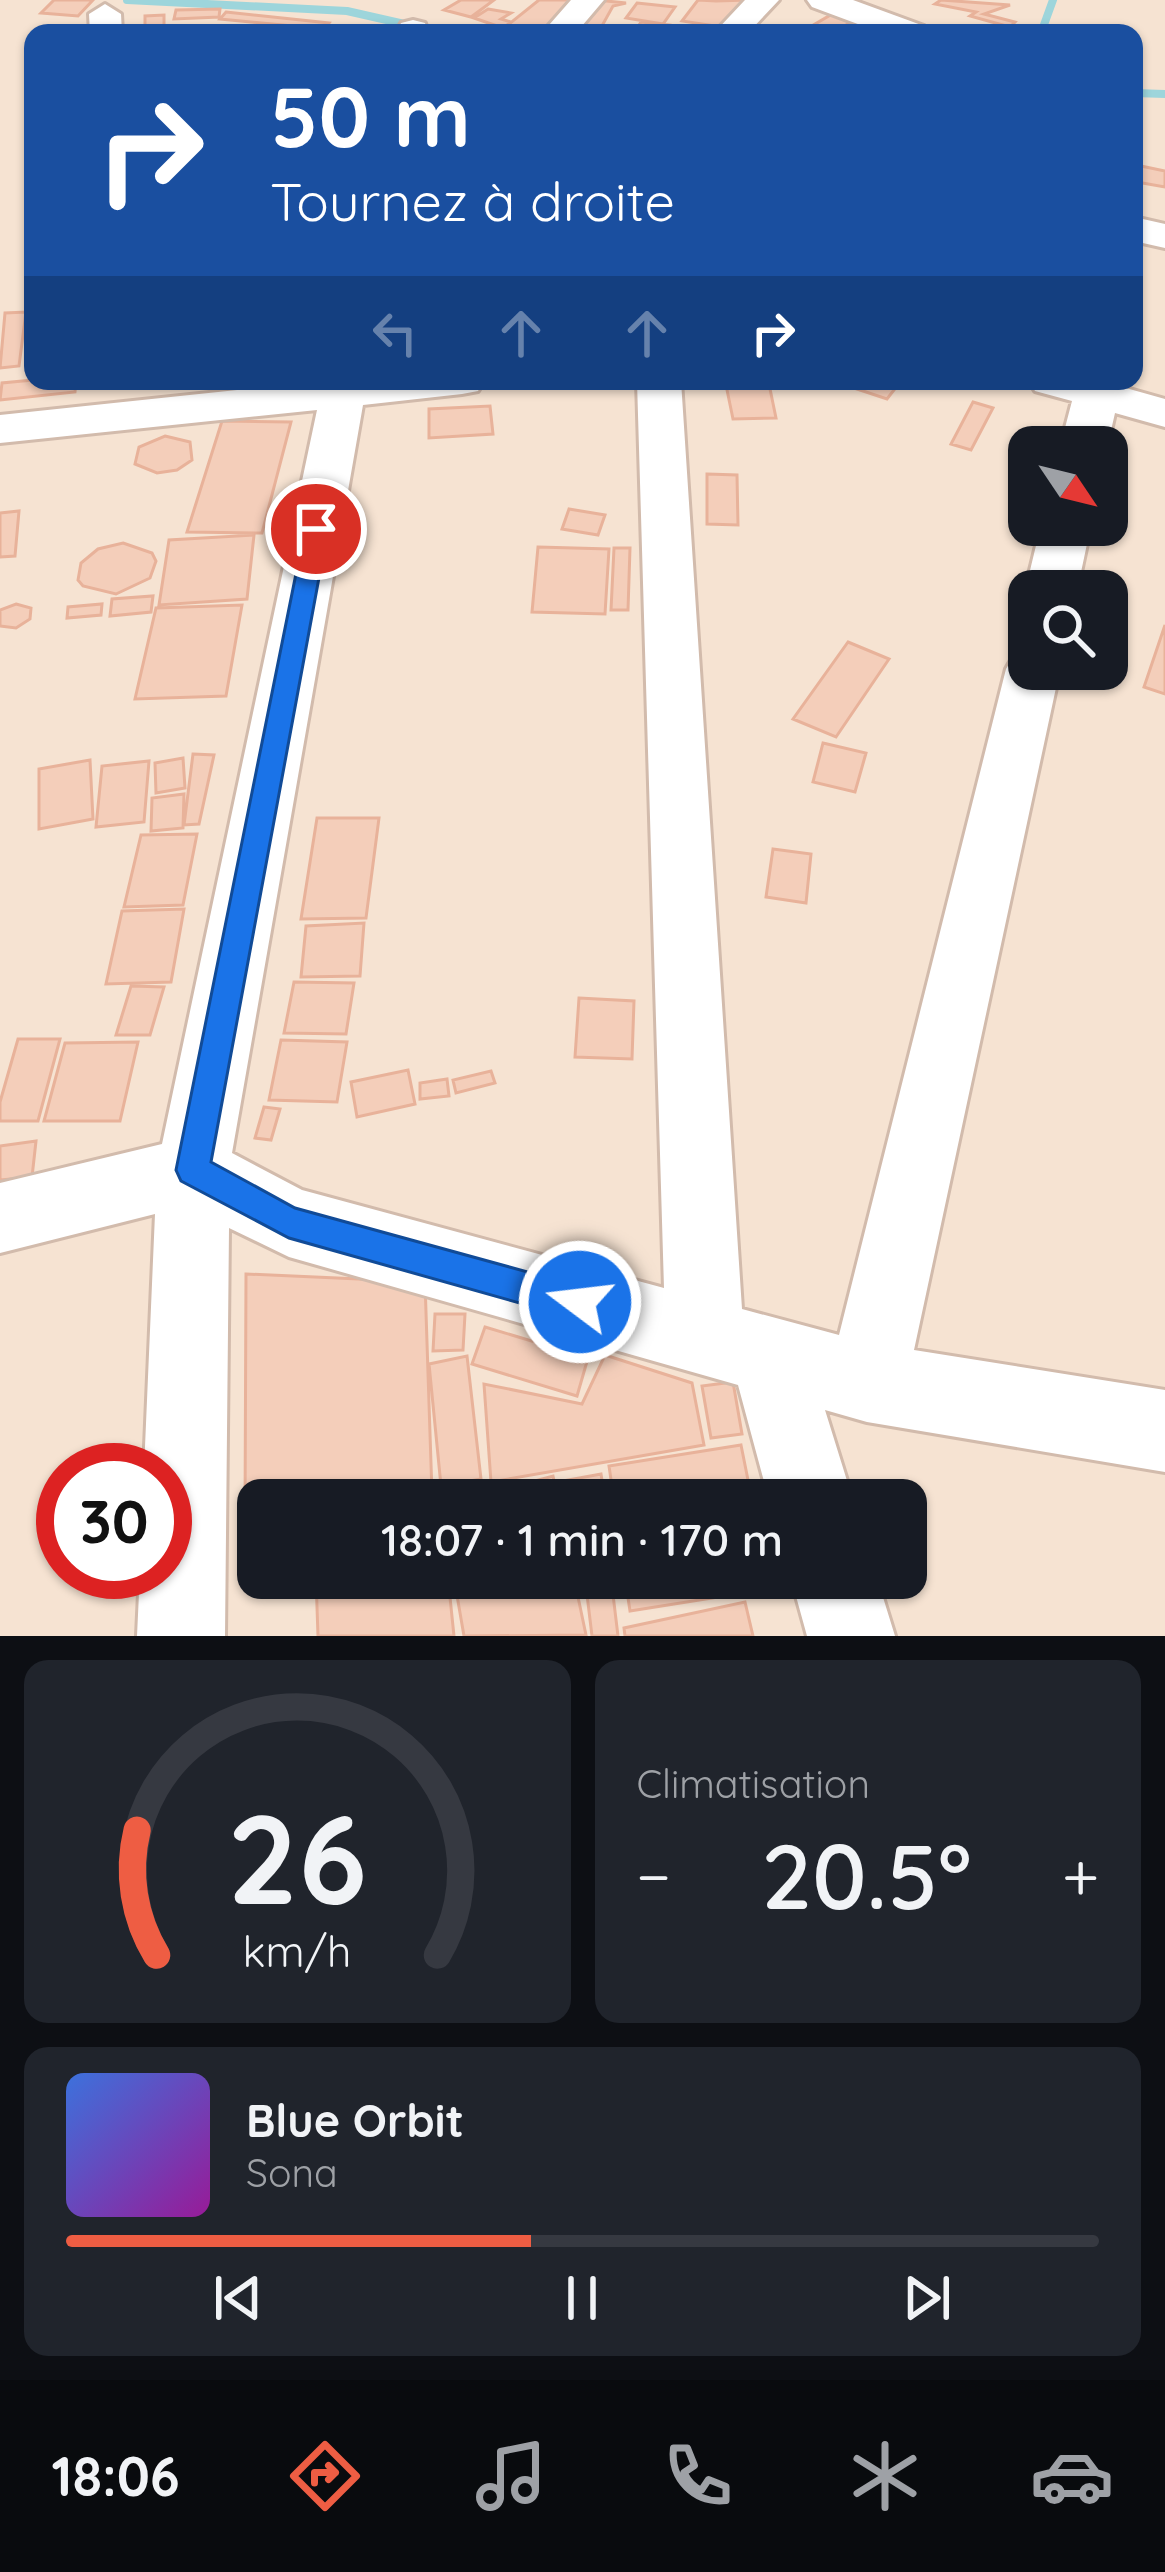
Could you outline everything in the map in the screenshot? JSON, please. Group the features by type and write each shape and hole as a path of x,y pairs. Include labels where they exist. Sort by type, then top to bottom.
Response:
{"street":[{"path":"566,24 588,0"},
{"path":"739,24 763,0"},
{"path":"823,0 888,24"},
{"path":"0,429 124,398 271,390"},
{"path":"181,1636 193,1170 343,390"},
{"path":"659,390 737,1346 802,1479"},
{"path":"1083,390 1165,413"},
{"path":"1089,426 1097,394"},
{"path":"867,1382 1028,690"},
{"path":"0,1218 193,1170 289,1222 867,1382 1165,1431"},
{"path":"840,1599 851,1636"}],"shaded area":[{"path":"0,0 1165,0 1165,1636 0,1636"}],"building":[{"path":"54,0 93,0 78,16 41,13"},
{"path":"461,0 494,0 471,17 444,10"},
{"path":"539,0 578,0 555,24 509,24"},
{"path":"597,0 626,3 613,6 603,24 574,24"},
{"path":"698,0 749,0 731,24 682,21"},
{"path":"941,0 1010,5 984,14 1015,22 999,24 970,16 976,12 935,4"},
{"path":"637,3 675,7 663,24 626,18"},
{"path":"220,9 219,17 174,19 176,10"},
{"path":"488,9 511,13 501,19 508,24 474,18"},
{"path":"226,12 329,23 272,24 220,19"},
{"path":"834,13 863,23 851,22 815,24"},
{"path":"164,15 164,24 145,24 145,16"},
{"path":"1143,166 1165,171 1165,187 1143,183"},
{"path":"24,312 24,327 19,366 0,368 5,313"},
{"path":"24,381 24,390 75,392 0,400 2,383"},
{"path":"727,390 770,390 776,418 733,419"},
{"path":"860,390 894,390 887,399"},
{"path":"973,402 993,408 971,450 951,444"},
{"path":"490,406 493,434 429,438 429,409"},
{"path":"222,421 291,422 262,533 187,532"},
{"path":"165,436 190,442 192,460 177,470 157,473 135,464 139,447"},
{"path":"707,474 737,475 738,525 707,524"},
{"path":"569,509 605,515 598,535 562,529"},
{"path":"19,511 15,556 0,557 0,513"},
{"path":"254,535 247,599 159,605 169,540"},
{"path":"123,543 152,553 156,561 150,578 116,594 83,586 78,580 81,563 98,549"},
{"path":"538,547 609,549 605,614 532,612"},
{"path":"614,548 630,548 628,610 611,610"},
{"path":"153,596 151,612 110,616 112,599"},
{"path":"16,604 31,608 30,619 16,628 0,626 0,610"},
{"path":"102,604 101,615 67,618 68,607"},
{"path":"242,605 226,696 135,699 156,608"},
{"path":"1165,625 1165,694 1144,687"},
{"path":"848,642 889,659 836,737 793,719"},
{"path":"823,743 866,753 855,792 813,782"},
{"path":"193,754 214,755 199,824 184,825"},
{"path":"183,758 185,788 156,793 155,763"},
{"path":"90,760 93,819 39,829 39,769"},
{"path":"149,761 144,822 96,827 102,766"},
{"path":"184,794 183,828 151,831 152,798"},
{"path":"317,818 379,818 366,918 301,919"},
{"path":"197,834 183,905 124,907 141,835"},
{"path":"773,849 811,854 806,903 766,897"},
{"path":"184,909 171,982 106,984 122,911"},
{"path":"364,923 360,976 301,977 306,926"},
{"path":"294,982 354,983 346,1034 284,1033"},
{"path":"131,986 164,987 150,1035 116,1035"},
{"path":"579,998 634,1001 632,1059 575,1057"},
{"path":"18,1039 60,1039 38,1121 0,1121 0,1102"},
{"path":"281,1040 347,1042 337,1102 269,1100"},
{"path":"138,1042 120,1121 44,1121 65,1043"},
{"path":"408,1070 415,1104 357,1117 351,1082"},
{"path":"491,1071 495,1083 456,1093 453,1080"},
{"path":"447,1079 449,1096 420,1099 420,1083"},
{"path":"264,1107 280,1109 271,1140 255,1138"},
{"path":"36,1141 32,1177 0,1180 0,1146"},
{"path":"246,1274 425,1282 432,1479 245,1479"},
{"path":"435,1314 465,1314 463,1350 433,1351"},
{"path":"485,1327 588,1358 577,1396 472,1364"},
{"path":"605,1355 692,1383 704,1445 491,1479 484,1384 582,1404"},
{"path":"467,1356 481,1479 440,1479 429,1364"},
{"path":"733,1382 742,1434 711,1438 702,1386"},
{"path":"741,1445 748,1479 611,1479 609,1466"},
{"path":"317,1599 450,1599 454,1636 318,1636"},
{"path":"458,1599 578,1599 586,1635 464,1636"},
{"path":"588,1599 614,1599 618,1636 592,1636"},
{"path":"628,1599 706,1599 630,1611"},
{"path":"745,1602 753,1636 625,1636 624,1628"}],"waterway":[{"path":"127,0 347,11 404,24"},
{"path":"1044,24 1053,0"},
{"path":"1143,93 1165,94"}],"route":[{"path":"316,529 193,1170 289,1222 580,1302"}]}
